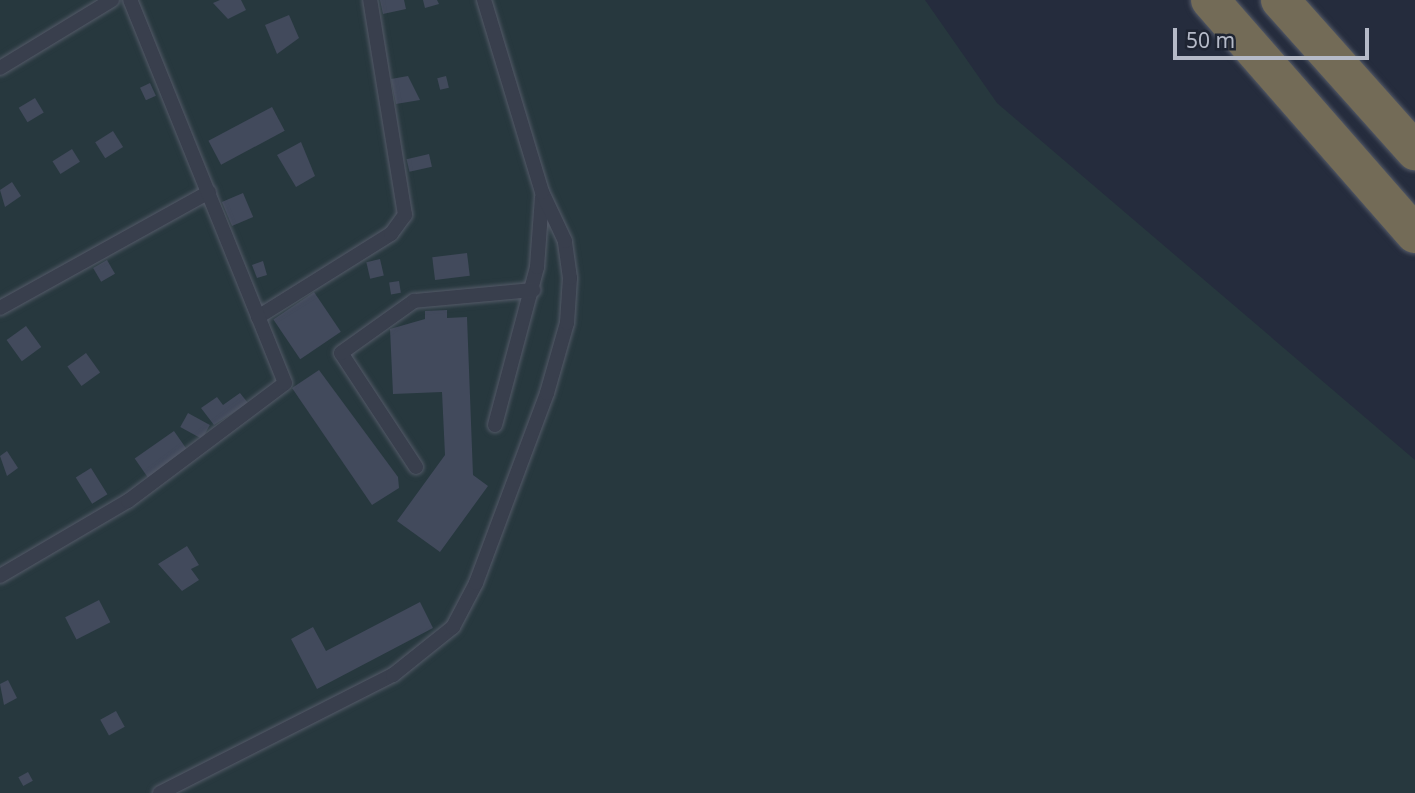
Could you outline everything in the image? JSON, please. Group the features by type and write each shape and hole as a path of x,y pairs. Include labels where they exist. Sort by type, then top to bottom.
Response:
{"highway":[{"path":"1210,0 1415,234"},
{"path":"1280,0 1415,151"}],"lane":[{"path":"0,68 112,0"},
{"path":"0,576 128,501 285,383 130,0"},
{"path":"258,317 391,233 405,215 370,0"},
{"path":"160,793 393,675 453,627 509,499 567,323 565,241 542,192 484,0"},
{"path":"0,307 209,192"},
{"path":"495,425 533,290 542,192"},
{"path":"416,467 341,353 414,301 533,290"}],"shaded area":[{"path":"0,0 925,0 997,103 1415,460 1415,793 0,793"}],"building":[{"path":"220,0 241,0 246,10 228,19 213,3"},
{"path":"380,0 404,0 406,9 383,14"},
{"path":"423,0 437,0 439,4 425,8"},
{"path":"289,15 299,38 277,54 265,25"},
{"path":"408,76 420,100 396,104 391,79"},
{"path":"446,76 449,88 440,90 437,78"},
{"path":"150,83 156,96 146,100 140,88"},
{"path":"35,98 44,113 27,122 19,108"},
{"path":"272,107 285,131 221,165 208,141"},
{"path":"113,131 123,147 105,158 95,142"},
{"path":"301,142 315,176 296,187 277,155"},
{"path":"72,149 80,162 60,174 52,161"},
{"path":"429,154 432,167 410,172 407,159"},
{"path":"12,182 21,196 5,207 0,190"},
{"path":"243,193 253,217 232,226 222,202"},
{"path":"467,253 470,276 435,280 432,257"},
{"path":"380,259 384,276 370,279 366,262"},
{"path":"107,260 115,274 101,282 93,268"},
{"path":"263,261 267,275 257,278 252,265"},
{"path":"399,281 401,293 391,294 389,283"},
{"path":"314,292 341,332 300,359 273,319"},
{"path":"447,310 447,318 467,317 473,475 488,486 440,552 397,521 445,455 442,392 393,394 390,329 425,319 425,311"},
{"path":"26,326 41,347 22,361 7,340"},
{"path":"86,353 100,372 81,386 67,367"},
{"path":"319,370 398,477 399,488 372,505 292,388"},
{"path":"240,393 248,403 214,425 201,408 217,397 223,405"},
{"path":"188,413 210,425 202,439 180,427"},
{"path":"174,431 188,451 148,478 135,459"},
{"path":"7,451 18,468 7,476 0,456"},
{"path":"91,468 107,494 92,504 76,478"},
{"path":"187,546 199,565 191,569 199,580 182,591 158,564"},
{"path":"99,600 110,622 76,640 65,617"},
{"path":"420,602 433,628 317,689 291,639 313,627 326,651"},
{"path":"8,680 17,698 4,705 0,684"},
{"path":"116,711 125,727 109,735 100,720"},
{"path":"28,772 33,781 23,786 18,777"}]}
